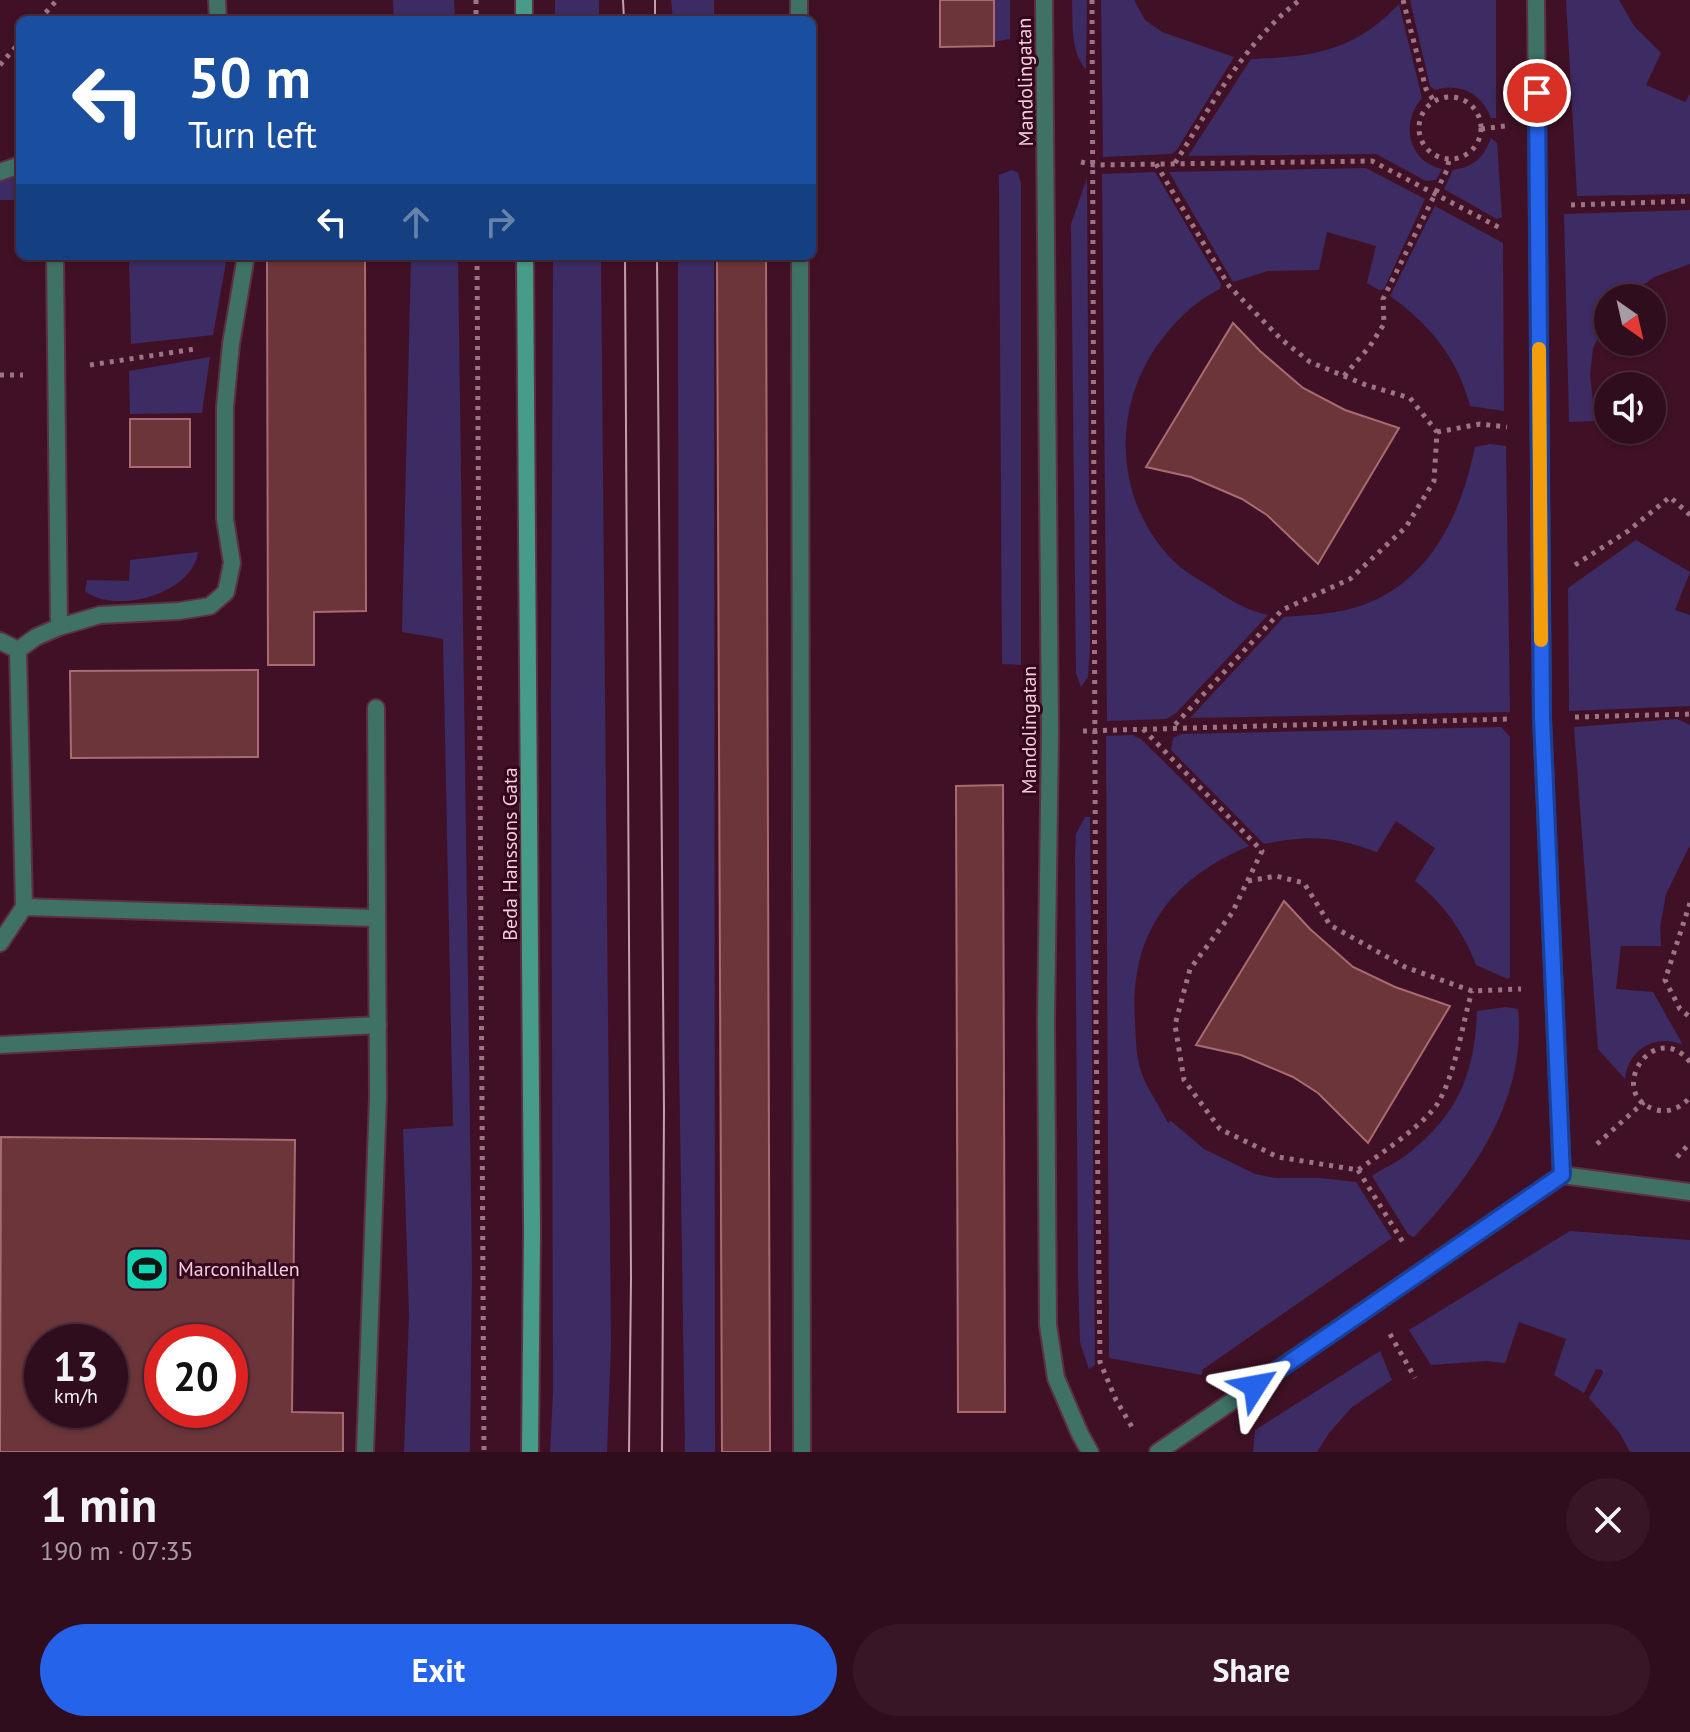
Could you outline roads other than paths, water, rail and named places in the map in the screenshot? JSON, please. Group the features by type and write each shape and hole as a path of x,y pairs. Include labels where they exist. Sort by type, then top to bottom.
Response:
{"street":[{"name":"Mandolingatan","path":"1044,0 1050,733 1046,1021 1048,1325 1056,1378 1090,1452"},
{"path":"1536,0 1542,718 1562,1175"},
{"path":"55,260 59,627"},
{"path":"18,650 36,637 59,627 100,615 179,611 210,606 226,592 232,563 225,519 225,407 231,344 245,260"},
{"name":"Beda Hanssons Gata","path":"525,260 532,1219 530,1452"},
{"path":"800,260 802,1452"},
{"path":"0,641 18,650"},
{"path":"0,943 24,907 18,650"},
{"path":"365,1452 378,1098 376,708"},
{"path":"24,907 376,918"},
{"path":"0,1045 378,1025"},
{"path":"1158,1452 1562,1175 1690,1192"}],"tram line":[{"path":"623,0 624,16"},
{"path":"655,0 655,16"},
{"path":"625,260 631,1279 629,1452"},
{"path":"657,260 664,1109 662,1452"}],"place":[{"name":"Marconihallen","path":"147,1269"}]}
